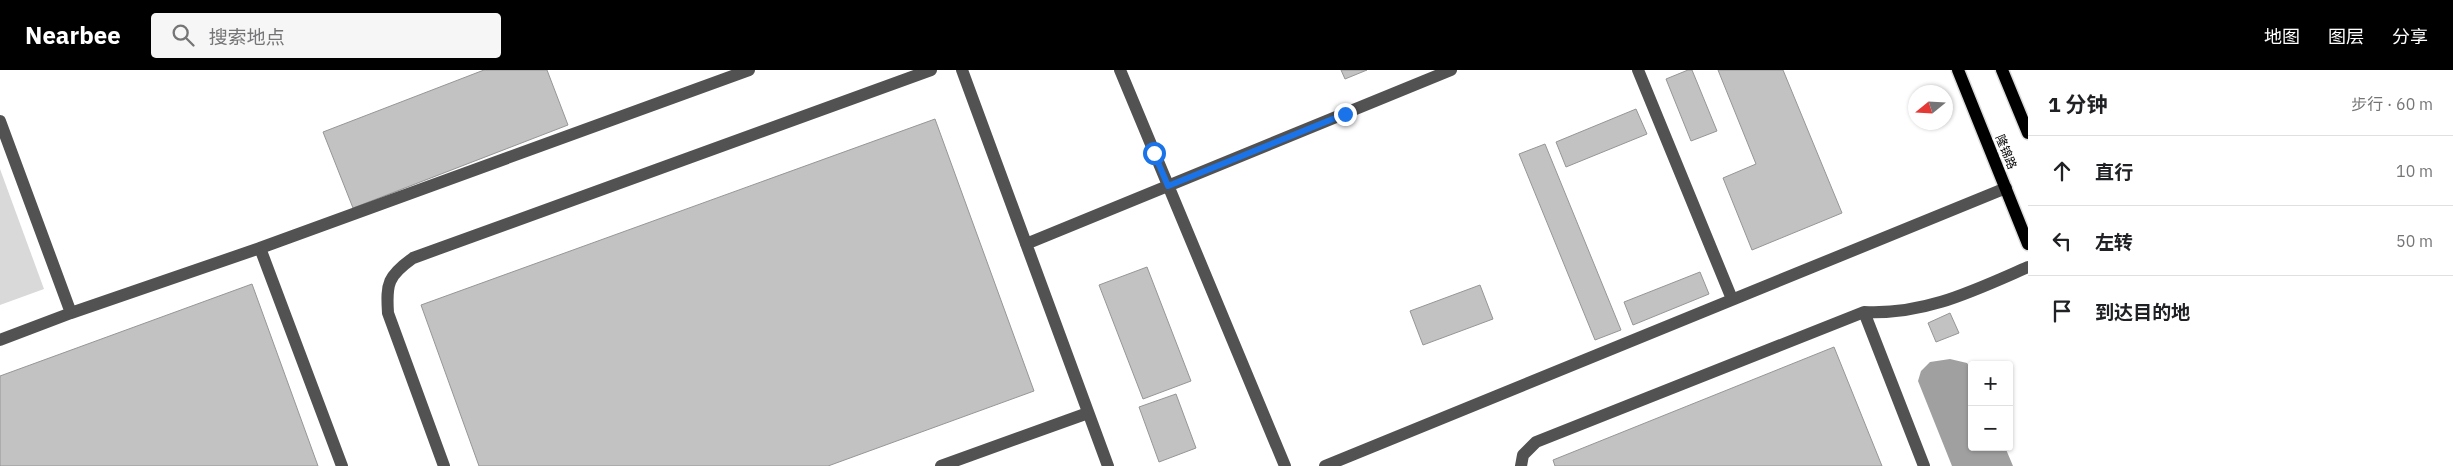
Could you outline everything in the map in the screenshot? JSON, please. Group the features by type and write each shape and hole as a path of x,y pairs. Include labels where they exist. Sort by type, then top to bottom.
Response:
{"main road":[{"name":"隆锦路","path":"1958,70 2028,244"},
{"path":"2002,70 2028,133"}],"lane":[{"path":"0,340 71,313 260,248 749,70"},
{"path":"444,466 388,313 386,289 394,271 413,258 931,70"},
{"path":"962,70 1108,466"},
{"path":"1120,70 1285,466"},
{"path":"1026,244 1451,70"},
{"path":"1638,70 1732,299"},
{"path":"0,121 71,313"},
{"path":"1325,466 2006,188"},
{"path":"260,248 342,466"},
{"path":"1521,466 1523,455 1536,442 1864,312 1881,313 1949,301 2028,267"},
{"path":"1864,312 1924,466"},
{"path":"941,466 1088,413"}],"shaded area":[{"path":"0,169 44,289 0,305"},
{"path":"1950,359 1967,363 1968,451 2007,451 2013,466 1952,466 1918,381 1921,371 1930,362"}],"building":[{"path":"484,70 547,70 568,125 353,208 323,132"},
{"path":"1341,70 1367,70 1345,79"},
{"path":"1692,70 1717,131 1691,141 1666,79"},
{"path":"1718,70 1783,70 1842,213 1752,250 1723,178 1756,164"},
{"path":"1636,109 1647,134 1566,167 1556,142"},
{"path":"935,119 1034,391 828,466 479,466 421,305"},
{"path":"1545,144 1621,330 1595,340 1519,154"},
{"path":"1147,267 1191,381 1143,399 1099,285"},
{"path":"1700,272 1709,294 1633,325 1624,302"},
{"path":"252,284 318,466 0,466 0,376"},
{"path":"1480,285 1493,319 1423,345 1410,311"},
{"path":"1950,313 1959,333 1936,342 1928,323"},
{"path":"1834,347 1882,466 1555,466 1553,460"},
{"path":"1176,394 1196,448 1159,462 1139,407"}],"route":[{"path":"1154,153 1168,186 1345,114"}]}
